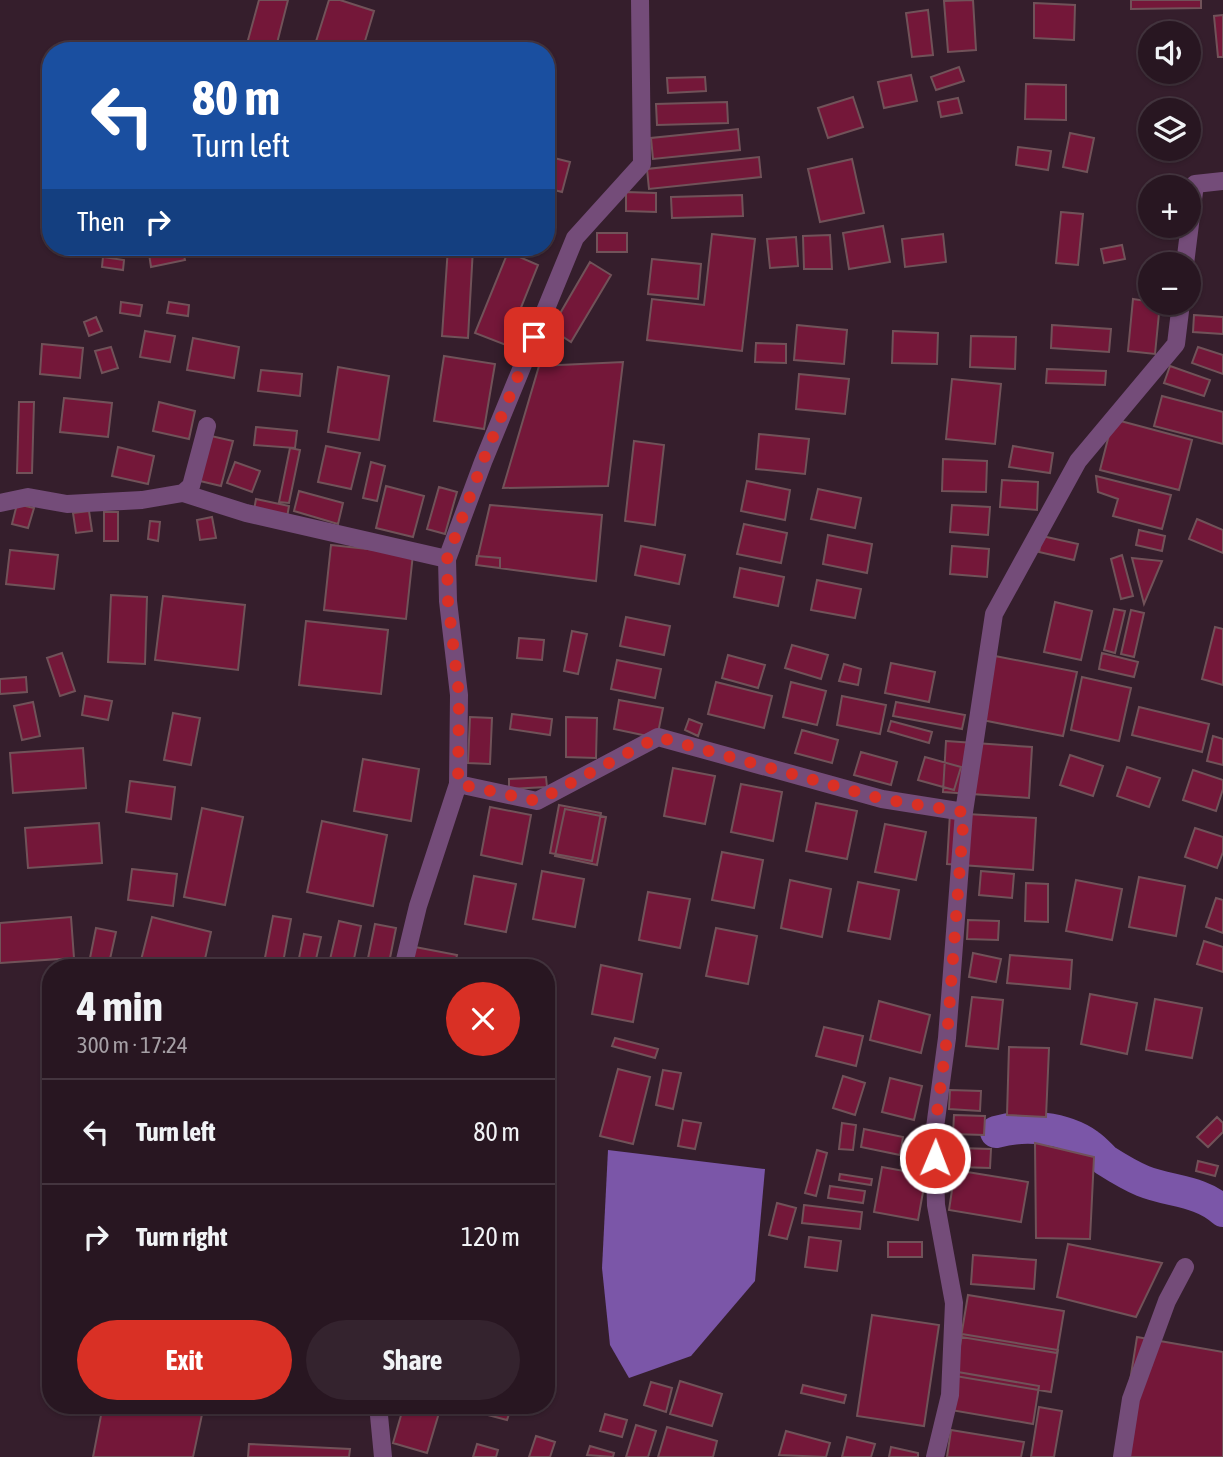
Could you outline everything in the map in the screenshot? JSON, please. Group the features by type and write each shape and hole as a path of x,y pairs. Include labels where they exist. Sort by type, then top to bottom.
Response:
{"street":[{"path":"405,959 418,906 458,784 459,695 448,601 447,559 483,461 575,237 642,163 640,0"},
{"path":"1186,252 1195,184 1223,181"},
{"path":"935,1457 950,1395 954,1303 936,1205 934,1135 947,1038 964,812 994,614 1077,461 1176,344 1180,315"},
{"path":"183,494 191,486 208,426"},
{"path":"0,503 27,497 67,504 142,500 183,494 246,513 447,559"},
{"path":"458,784 537,801 658,737 882,799 964,812"},
{"path":"1122,1457 1131,1399 1167,1301 1185,1267"},
{"path":"379,1414 383,1457"}],"shaded area":[{"path":"608,1150 765,1169 755,1281 691,1356 629,1378 610,1345 602,1268"}],"building":[{"path":"259,0 288,0 277,42 247,42"},
{"path":"329,0 340,0 374,11 365,42 316,42"},
{"path":"973,0 976,50 948,52 944,1"},
{"path":"1131,0 1201,0 1201,8 1131,9"},
{"path":"1034,3 1075,5 1074,40 1034,38"},
{"path":"928,10 933,55 912,57 906,13"},
{"path":"1223,15 1223,57 1218,57 1214,16"},
{"path":"959,67 964,81 936,90 931,77"},
{"path":"911,75 917,101 884,108 878,82"},
{"path":"705,77 706,91 668,93 667,78"},
{"path":"1026,84 1066,85 1066,120 1025,119"},
{"path":"853,97 863,127 828,138 818,108"},
{"path":"958,98 962,113 941,117 938,102"},
{"path":"727,102 728,123 657,125 656,104"},
{"path":"738,129 740,150 653,159 651,138"},
{"path":"1070,133 1094,138 1087,172 1063,167"},
{"path":"1018,147 1051,151 1048,170 1016,165"},
{"path":"759,157 761,177 649,189 647,169"},
{"path":"555,158 570,162 562,192 555,190"},
{"path":"852,159 864,213 820,222 808,169"},
{"path":"626,192 656,193 656,212 626,211"},
{"path":"742,195 743,216 672,218 671,197"},
{"path":"1061,212 1083,214 1078,265 1056,263"},
{"path":"883,226 890,262 849,269 843,233"},
{"path":"597,233 627,233 627,252 597,252"},
{"path":"712,234 755,239 742,351 647,340 652,299 704,305"},
{"path":"943,234 946,262 905,267 902,239"},
{"path":"830,235 832,269 804,269 803,236"},
{"path":"796,237 798,266 770,268 767,239"},
{"path":"1122,245 1125,259 1104,263 1101,249"},
{"path":"149,256 184,256 185,260 151,267"},
{"path":"447,256 473,256 468,338 442,336"},
{"path":"506,256 517,256 538,265 506,345 475,333"},
{"path":"103,257 124,260 123,270 102,267"},
{"path":"652,259 701,264 698,299 648,294"},
{"path":"590,262 611,275 571,342 551,329"},
{"path":"1133,299 1138,300 1138,315 1159,315 1155,354 1128,351"},
{"path":"121,302 142,305 140,316 120,313"},
{"path":"169,302 189,305 188,316 167,313"},
{"path":"1194,315 1223,317 1223,334 1193,332"},
{"path":"96,317 102,331 89,336 84,322"},
{"path":"797,325 847,330 844,364 794,360"},
{"path":"1052,325 1111,329 1109,352 1051,348"},
{"path":"145,331 175,336 170,362 140,357"},
{"path":"893,331 938,333 937,364 892,363"},
{"path":"971,336 1016,337 1015,369 970,367"},
{"path":"193,338 239,347 234,378 187,370"},
{"path":"756,343 786,344 786,363 755,362"},
{"path":"42,344 83,348 80,378 40,374"},
{"path":"111,347 118,368 102,373 95,351"},
{"path":"1198,347 1223,355 1223,374 1192,363"},
{"path":"444,356 495,364 484,429 434,421"},
{"path":"623,362 608,486 503,488 539,366"},
{"path":"1170,366 1210,380 1204,396 1164,383"},
{"path":"338,367 389,376 379,440 328,432"},
{"path":"1047,369 1106,371 1105,385 1046,383"},
{"path":"261,370 302,374 300,396 258,391"},
{"path":"799,374 849,379 845,414 796,409"},
{"path":"952,379 1001,384 995,444 946,439"},
{"path":"1162,396 1223,412 1223,444 1154,426"},
{"path":"64,398 112,403 108,437 60,432"},
{"path":"19,402 34,402 32,473 17,473"},
{"path":"159,402 195,411 189,439 153,431"},
{"path":"1113,419 1192,440 1179,490 1100,470"},
{"path":"256,427 297,431 295,448 254,445"},
{"path":"759,434 809,439 805,474 756,469"},
{"path":"211,436 233,441 221,486 200,481"},
{"path":"634,441 664,445 655,525 625,521"},
{"path":"326,446 360,453 351,489 318,482"},
{"path":"1013,446 1053,453 1050,473 1009,467"},
{"path":"118,447 154,456 148,484 112,476"},
{"path":"290,448 300,450 289,503 279,502"},
{"path":"943,459 987,461 986,492 942,491"},
{"path":"235,462 260,471 252,492 227,483"},
{"path":"371,462 385,466 377,501 363,498"},
{"path":"1096,476 1171,495 1162,529 1113,516 1118,499 1098,492"},
{"path":"1002,480 1038,482 1037,510 1000,507"},
{"path":"747,481 790,490 785,520 741,511"},
{"path":"386,486 424,496 413,537 376,528"},
{"path":"439,487 457,492 445,534 427,529"},
{"path":"818,489 861,498 855,528 811,519"},
{"path":"299,491 343,503 338,524 294,511"},
{"path":"256,499 289,506 287,517 254,510"},
{"path":"17,504 34,508 28,528 12,524"},
{"path":"490,505 602,515 596,581 476,565"},
{"path":"952,505 990,507 988,535 950,532"},
{"path":"89,511 92,531 76,533 73,513"},
{"path":"104,512 118,512 118,541 104,541"},
{"path":"212,517 216,538 200,540 197,520"},
{"path":"1197,519 1223,530 1223,553 1189,539"},
{"path":"150,521 160,522 158,541 148,539"},
{"path":"744,524 787,533 781,563 737,554"},
{"path":"1139,530 1165,536 1162,551 1136,545"},
{"path":"828,535 872,544 867,573 823,564"},
{"path":"1042,536 1078,544 1074,560 1039,552"},
{"path":"331,545 413,554 406,619 324,610"},
{"path":"641,546 685,555 679,584 635,575"},
{"path":"952,546 989,549 987,577 950,574"},
{"path":"10,550 58,555 54,589 6,584"},
{"path":"1122,555 1133,596 1121,599 1111,559"},
{"path":"477,556 500,558 500,568 476,565"},
{"path":"1132,558 1162,561 1144,604"},
{"path":"740,568 784,577 778,606 734,597"},
{"path":"817,580 861,589 855,618 811,610"},
{"path":"111,595 147,597 145,664 108,662"},
{"path":"163,596 245,605 238,670 155,660"},
{"path":"1055,602 1092,611 1081,660 1044,652"},
{"path":"1114,609 1125,611 1115,653 1104,650"},
{"path":"1131,610 1144,613 1134,657 1121,654"},
{"path":"626,617 670,626 664,655 620,646"},
{"path":"306,621 388,630 381,694 299,685"},
{"path":"1215,627 1223,629 1223,685 1202,679"},
{"path":"572,631 587,634 578,674 564,671"},
{"path":"519,638 544,640 542,660 517,658"},
{"path":"792,645 828,655 821,679 785,668"},
{"path":"62,653 75,691 60,696 47,658"},
{"path":"1102,653 1138,662 1134,677 1099,669"},
{"path":"728,655 765,665 758,688 722,678"},
{"path":"995,656 1077,672 1063,736 982,720"},
{"path":"617,660 661,669 655,698 611,689"},
{"path":"891,663 935,672 929,702 885,693"},
{"path":"844,664 861,669 858,685 839,681"},
{"path":"26,677 27,692 0,694 0,679"},
{"path":"1082,677 1131,688 1119,741 1071,730"},
{"path":"716,682 772,696 764,728 708,714"},
{"path":"791,682 826,691 817,725 783,717"},
{"path":"85,696 112,701 108,720 82,715"},
{"path":"842,696 886,705 880,734 837,725"},
{"path":"619,700 663,708 657,738 614,729"},
{"path":"33,702 40,736 22,740 14,706"},
{"path":"896,702 965,715 962,729 893,716"},
{"path":"1139,707 1209,724 1202,752 1132,735"},
{"path":"173,713 200,718 191,765 164,760"},
{"path":"512,714 552,719 550,735 510,729"},
{"path":"470,717 492,718 490,764 468,763"},
{"path":"566,717 597,718 596,758 566,757"},
{"path":"689,719 702,724 698,736 685,730"},
{"path":"891,721 932,732 929,743 888,731"},
{"path":"802,730 838,740 832,763 795,753"},
{"path":"1213,736 1223,739 1223,765 1207,761"},
{"path":"946,741 1032,747 1029,798 943,792"},
{"path":"83,748 86,788 13,793 10,753"},
{"path":"861,752 897,762 891,785 854,775"},
{"path":"1070,755 1103,766 1093,796 1060,785"},
{"path":"925,757 961,767 954,790 918,780"},
{"path":"363,759 419,769 411,821 354,811"},
{"path":"1127,767 1160,778 1149,807 1117,796"},
{"path":"673,768 715,776 705,824 664,816"},
{"path":"1193,770 1223,780 1216,811 1183,800"},
{"path":"546,777 547,787 509,789 509,779"},
{"path":"130,781 175,787 171,819 126,812"},
{"path":"741,784 782,792 773,841 731,832"},
{"path":"816,803 857,811 847,859 806,851"},
{"path":"559,805 601,813 592,861 550,853"},
{"path":"490,807 531,815 522,864 481,855"},
{"path":"202,808 243,817 225,905 184,897"},
{"path":"565,809 606,817 597,865 555,856"},
{"path":"950,813 1036,818 1033,870 947,864"},
{"path":"322,821 387,835 373,906 307,892"},
{"path":"99,823 102,863 28,868 25,828"},
{"path":"885,824 926,832 916,880 875,872"},
{"path":"1195,828 1223,837 1223,852 1217,868 1185,857"},
{"path":"722,852 763,860 754,908 712,900"},
{"path":"132,869 177,874 173,906 128,900"},
{"path":"542,871 584,879 575,927 533,919"},
{"path":"981,871 1014,874 1012,898 979,895"},
{"path":"474,876 516,884 506,932 465,924"},
{"path":"1139,877 1185,886 1176,936 1129,927"},
{"path":"790,880 831,889 822,937 781,928"},
{"path":"1076,880 1122,889 1112,940 1066,931"},
{"path":"858,882 899,890 890,939 848,931"},
{"path":"1026,883 1048,884 1048,922 1025,921"},
{"path":"648,892 690,899 680,948 639,940"},
{"path":"1216,898 1223,900 1223,933 1206,927"},
{"path":"273,916 291,919 284,959 265,959"},
{"path":"71,917 74,958 0,963 0,923"},
{"path":"152,917 211,932 205,959 141,959"},
{"path":"968,920 999,921 998,940 967,939"},
{"path":"339,921 361,926 354,959 330,959"},
{"path":"375,924 396,928 390,959 368,959"},
{"path":"96,928 116,932 110,959 90,959"},
{"path":"716,928 757,936 748,984 706,976"},
{"path":"304,934 321,937 316,959 299,959"},
{"path":"1204,941 1223,947 1223,972 1197,964"},
{"path":"415,947 457,955 456,959 413,959"},
{"path":"973,953 1001,959 996,982 969,977"},
{"path":"1010,955 1072,960 1070,989 1007,983"},
{"path":"601,965 642,974 633,1022 592,1014"},
{"path":"1090,994 1137,1003 1127,1054 1081,1044"},
{"path":"972,997 1003,1000 998,1049 966,1046"},
{"path":"1155,999 1202,1008 1192,1058 1146,1050"},
{"path":"879,1001 930,1015 921,1053 870,1040"},
{"path":"824,1027 863,1036 856,1066 816,1056"},
{"path":"615,1038 658,1049 655,1058 612,1046"},
{"path":"1009,1047 1049,1048 1046,1117 1007,1115"},
{"path":"618,1069 650,1077 633,1144 600,1136"},
{"path":"663,1070 681,1073 673,1109 656,1105"},
{"path":"843,1076 865,1083 855,1115 833,1108"},
{"path":"890,1078 922,1086 914,1120 882,1112"},
{"path":"950,1090 981,1091 980,1111 949,1109"},
{"path":"954,1115 985,1116 984,1135 953,1134"},
{"path":"1217,1117 1223,1123 1223,1132 1208,1147 1197,1137"},
{"path":"683,1120 701,1123 695,1149 678,1146"},
{"path":"842,1123 856,1125 853,1150 839,1149"},
{"path":"864,1129 903,1137 900,1155 861,1147"},
{"path":"1035,1143 1094,1157 1090,1239 1036,1238"},
{"path":"960,1148 991,1149 990,1168 959,1167"},
{"path":"817,1150 827,1153 816,1196 805,1193"},
{"path":"1198,1161 1218,1166 1215,1176 1196,1171"},
{"path":"882,1167 926,1175 918,1220 874,1212"},
{"path":"955,1170 1028,1182 1021,1222 949,1210"},
{"path":"840,1174 872,1179 871,1185 839,1180"},
{"path":"830,1186 865,1191 863,1203 828,1198"},
{"path":"777,1203 796,1208 787,1239 769,1235"},
{"path":"804,1205 862,1212 860,1229 802,1223"},
{"path":"809,1237 841,1241 837,1271 805,1267"},
{"path":"888,1242 922,1242 922,1257 888,1257"},
{"path":"1068,1244 1162,1263 1136,1317 1057,1297"},
{"path":"973,1255 1036,1260 1034,1289 971,1284"},
{"path":"968,1295 1064,1311 1057,1353 961,1337"},
{"path":"872,1315 939,1325 924,1426 857,1416"},
{"path":"962,1334 1058,1350 1051,1392 955,1376"},
{"path":"1137,1337 1223,1352 1223,1457 1118,1457"},
{"path":"952,1371 1039,1386 1033,1424 945,1409"},
{"path":"680,1381 722,1394 712,1426 670,1414"},
{"path":"651,1382 672,1388 666,1412 644,1405"},
{"path":"803,1385 846,1395 844,1403 801,1393"},
{"path":"1039,1407 1062,1411 1054,1457 1031,1457"},
{"path":"101,1414 202,1414 193,1457 93,1457"},
{"path":"401,1414 439,1414 427,1453 393,1443"},
{"path":"484,1414 509,1414 507,1420"},
{"path":"605,1414 627,1420 622,1437 600,1431"},
{"path":"636,1425 656,1431 648,1457 626,1457"},
{"path":"667,1427 717,1441 713,1457 658,1457"},
{"path":"951,1430 1024,1442 1021,1457 947,1457"},
{"path":"786,1431 830,1443 826,1457 779,1455"},
{"path":"536,1436 555,1442 550,1457 529,1457"},
{"path":"847,1437 875,1444 871,1457 842,1457"},
{"path":"249,1444 350,1449 349,1457 248,1457"},
{"path":"477,1444 498,1450 496,1457 473,1457"},
{"path":"590,1446 614,1453 613,1457 587,1455"},
{"path":"891,1447 918,1453 918,1457 889,1457"}],"waterway":[{"path":"996,1132 1032,1128 1068,1134 1089,1145 1105,1160 1134,1177 1153,1185 1195,1195 1223,1211"}],"route":[{"path":"534,337 483,461 447,559 448,601 459,695 458,784 537,801 658,737 882,799 964,812 947,1038 934,1135 935,1158"}]}
